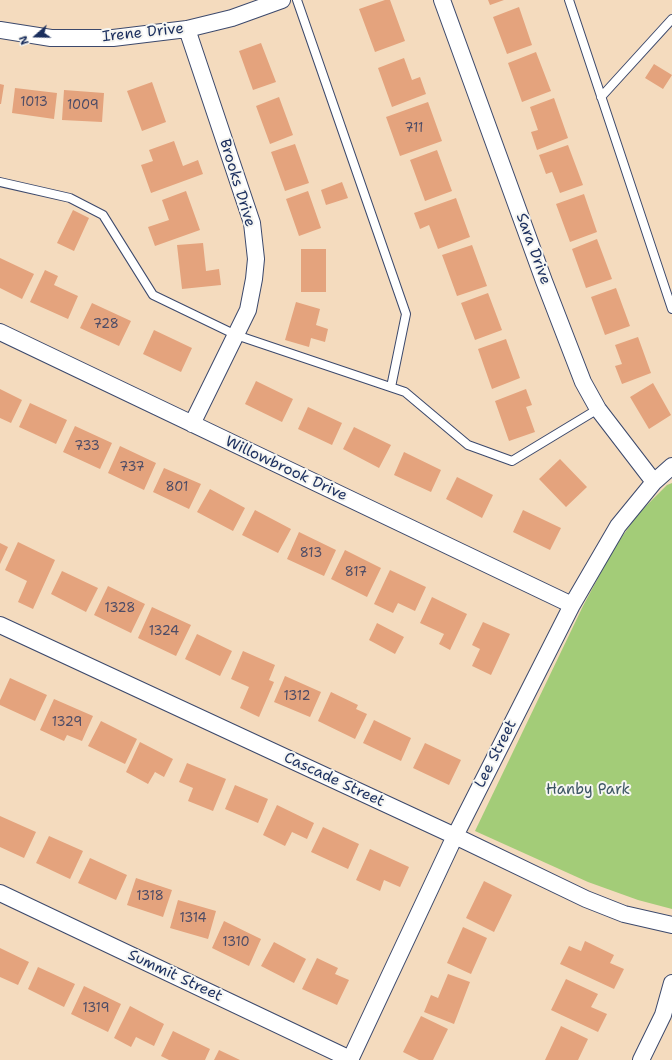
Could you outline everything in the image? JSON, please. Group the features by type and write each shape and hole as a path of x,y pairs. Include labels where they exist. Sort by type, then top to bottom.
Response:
{"street":[{"name":"Irene Drive","path":"0,30 51,38 113,38 187,29 232,18 282,0"},
{"name":"Sara Drive","path":"442,0 544,281 583,382 598,409 654,482"},
{"name":"Brooks Drive","path":"187,29 252,223 256,259 248,310 192,424"},
{"name":"Willowbrook Drive","path":"0,332 572,605"},
{"name":"Lee Street","path":"350,1059 455,836 572,605 618,526 654,482 672,466"},
{"name":"Cascade Street","path":"0,625 455,836 586,899 624,914 672,925"},
{"name":"Summit Street","path":"0,893 350,1059"},
{"path":"641,1060 663,1015 672,983"}],"lane":[{"path":"296,0 406,314 391,388"},
{"path":"569,0 672,309"},
{"path":"601,97 672,19"},
{"path":"0,182 70,198 103,215 153,295 236,335 405,392 468,445 512,461 598,409"}],"green space":[{"name":"Hanby Park","path":"672,483 672,909 638,900 588,882 475,831 583,606 614,548 638,514 667,485"}],"building":[{"path":"385,0 390,0 405,41 375,52 359,9"},
{"path":"488,0 504,0 490,5"},
{"path":"519,7 532,45 507,54 493,17"},
{"path":"261,43 276,82 253,90 239,51"},
{"path":"536,52 551,91 522,102 508,63"},
{"path":"404,58 412,80 420,77 426,94 392,107 378,68"},
{"path":"654,64 672,75 663,89 645,78"},
{"path":"152,82 166,122 142,131 127,91"},
{"path":"0,84 4,85 1,104 0,104"},
{"path":"15,88 57,93 54,119 12,113"},
{"path":"64,90 104,93 102,122 62,120"},
{"path":"279,97 293,135 270,144 256,106"},
{"path":"554,98 568,138 537,150 531,132 538,130 530,107"},
{"path":"428,102 442,141 400,156 386,117"},
{"path":"174,141 183,166 198,160 203,174 151,193 141,165 153,161 149,150"},
{"path":"295,144 309,183 285,191 271,152"},
{"path":"568,145 583,185 560,193 552,172 546,174 539,155"},
{"path":"437,150 452,191 425,201 410,160"},
{"path":"342,182 348,198 326,205 321,190"},
{"path":"186,191 200,230 155,246 148,227 169,220 162,200"},
{"path":"308,191 321,228 299,236 286,199"},
{"path":"584,194 597,232 570,242 556,204"},
{"path":"456,198 470,237 438,249 429,225 420,229 414,213"},
{"path":"73,210 89,218 74,251 57,243"},
{"path":"597,239 612,279 586,288 572,249"},
{"path":"203,243 206,271 219,269 221,285 182,289 177,245"},
{"path":"472,245 487,286 457,296 442,255"},
{"path":"301,249 326,249 326,292 301,292"},
{"path":"0,258 34,274 22,299 0,288"},
{"path":"45,270 58,276 54,285 78,296 68,319 30,302"},
{"path":"616,288 630,326 605,335 591,297"},
{"path":"488,293 502,330 475,340 461,303"},
{"path":"296,302 320,309 316,325 328,329 325,342 311,338 309,347 285,340"},
{"path":"92,303 131,321 119,346 80,328"},
{"path":"154,330 192,348 181,372 143,354"},
{"path":"638,337 651,373 622,384 615,366 622,364 615,345"},
{"path":"506,339 520,378 492,389 478,349"},
{"path":"256,381 293,399 282,422 245,404"},
{"path":"653,383 671,415 649,429 630,397"},
{"path":"0,389 22,400 11,423 0,418"},
{"path":"526,389 532,405 526,407 535,432 509,441 495,401"},
{"path":"30,403 67,420 56,444 19,427"},
{"path":"308,407 342,423 332,445 298,429"},
{"path":"75,426 112,443 100,469 63,452"},
{"path":"354,427 391,445 379,468 343,449"},
{"path":"120,446 156,463 144,490 108,473"},
{"path":"404,452 441,470 431,492 394,475"},
{"path":"560,459 587,487 566,507 539,479"},
{"path":"164,468 201,484 189,509 153,492"},
{"path":"457,477 493,495 482,518 446,499"},
{"path":"210,489 245,508 233,531 197,512"},
{"path":"255,510 291,529 278,553 242,535"},
{"path":"523,510 561,528 550,550 513,532"},
{"path":"299,532 336,550 324,576 287,559"},
{"path":"18,542 55,560 33,609 18,602 27,581 5,570"},
{"path":"0,543 8,547 0,564"},
{"path":"345,550 381,568 367,597 331,579"},
{"path":"390,570 426,587 415,611 398,603 393,613 374,604"},
{"path":"62,571 98,588 86,612 51,594"},
{"path":"108,586 145,604 131,633 94,615"},
{"path":"432,597 467,614 450,650 439,644 444,634 420,623"},
{"path":"152,607 191,625 176,656 138,638"},
{"path":"483,622 510,634 491,675 472,666 480,649 472,645"},
{"path":"377,623 404,637 395,654 369,640"},
{"path":"197,634 232,651 220,676 185,659"},
{"path":"243,651 275,665 269,680 274,682 259,717 240,708 249,687 231,679"},
{"path":"285,676 321,692 310,717 274,702"},
{"path":"10,678 47,695 35,721 0,705 0,700"},
{"path":"331,692 358,705 356,709 367,714 355,739 318,721"},
{"path":"54,699 93,716 82,741 67,735 64,741 40,730"},
{"path":"374,720 411,738 401,761 363,743"},
{"path":"101,721 137,739 125,764 88,746"},
{"path":"140,742 173,759 164,777 155,772 148,784 126,772"},
{"path":"425,743 461,760 449,785 413,768"},
{"path":"187,763 226,779 213,811 188,801 193,788 179,782"},
{"path":"235,785 268,799 258,823 225,809"},
{"path":"277,805 314,823 307,839 292,832 285,846 263,835"},
{"path":"0,816 36,832 24,858 0,847"},
{"path":"323,827 359,844 348,869 311,852"},
{"path":"49,836 83,851 70,879 36,863"},
{"path":"370,849 409,867 400,887 384,880 380,891 356,880"},
{"path":"90,858 127,875 116,900 78,883"},
{"path":"136,878 172,890 163,917 127,905"},
{"path":"484,881 512,895 494,932 466,918"},
{"path":"178,900 216,911 208,939 170,928"},
{"path":"224,921 261,939 249,966 212,948"},
{"path":"463,927 487,938 471,974 447,963"},
{"path":"585,941 614,955 610,963 624,969 614,989 560,964 569,946 581,951"},
{"path":"274,942 306,959 294,983 261,966"},
{"path":"0,948 29,962 18,985 0,977"},
{"path":"317,958 338,968 335,974 349,980 337,1005 302,989"},
{"path":"38,967 75,984 64,1007 28,989"},
{"path":"448,974 470,982 454,1024 424,1012 431,995 438,998"},
{"path":"566,979 598,994 591,1007 607,1014 598,1032 551,1010"},
{"path":"84,986 121,1004 108,1032 71,1014"},
{"path":"130,1006 164,1024 154,1046 136,1037 131,1047 114,1038"},
{"path":"421,1016 448,1029 433,1060 419,1060 403,1052"},
{"path":"561,1026 588,1039 578,1060 545,1060"},
{"path":"173,1031 210,1049 205,1060 169,1060 161,1056"},
{"path":"219,1050 240,1060 214,1060"}]}
